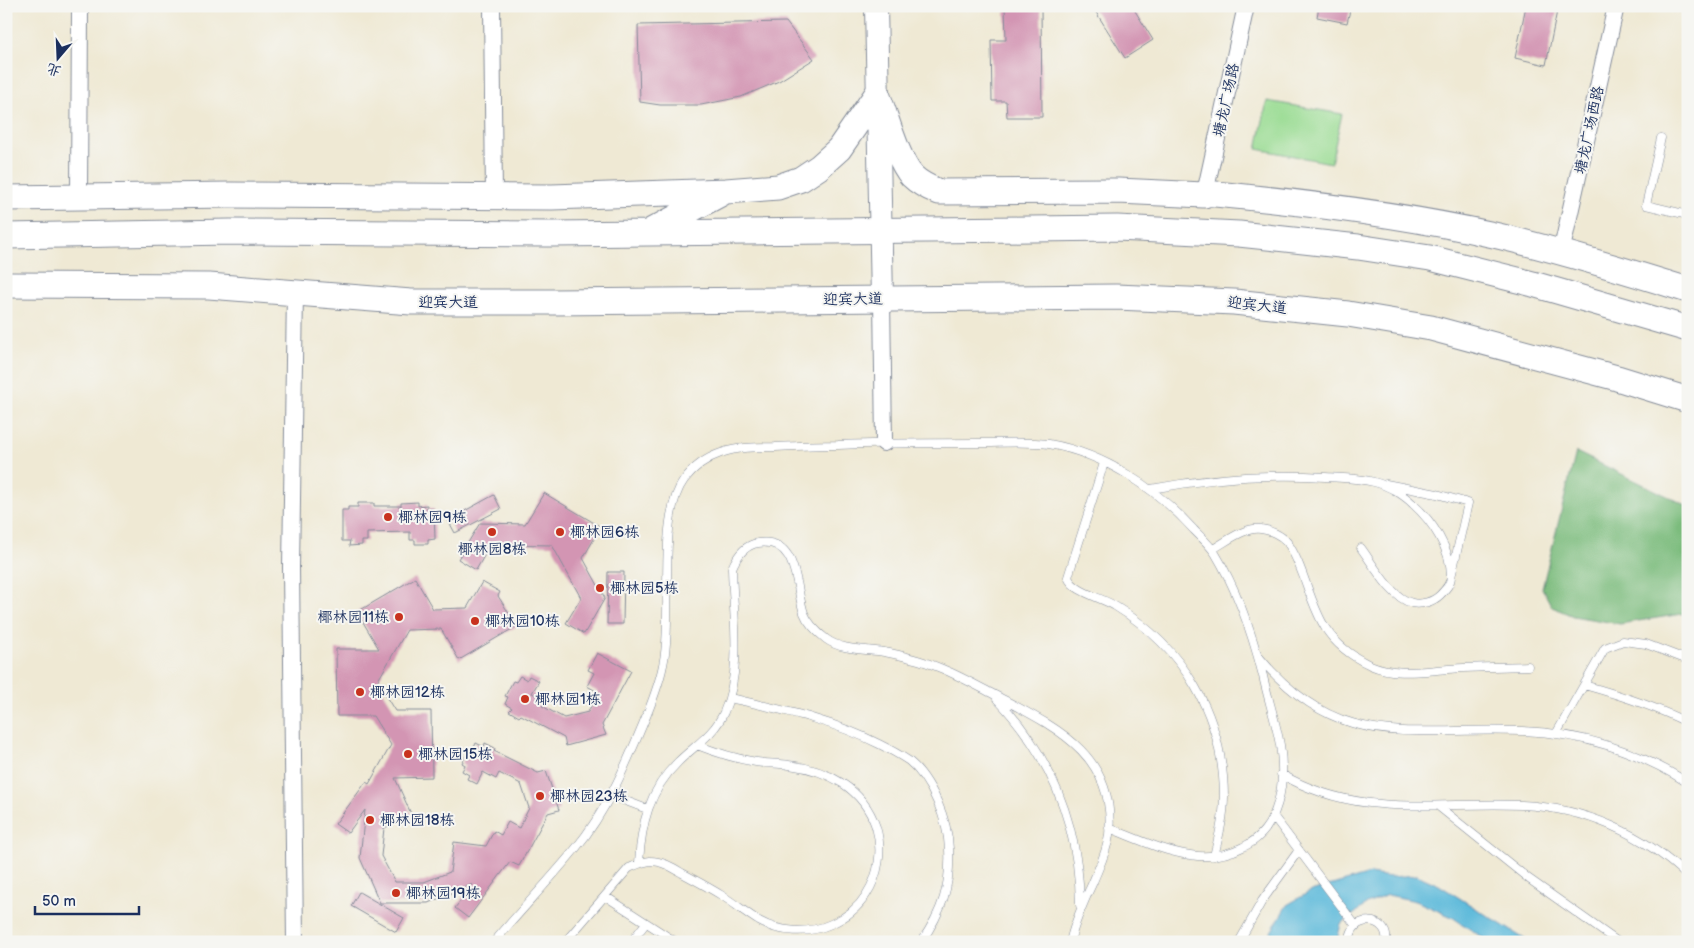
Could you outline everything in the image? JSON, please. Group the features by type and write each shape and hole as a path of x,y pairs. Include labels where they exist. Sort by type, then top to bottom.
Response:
{"main road":[{"path":"6,198 230,195 552,197 726,191 778,187 801,180 839,149 877,94"},
{"path":"877,94 900,155 912,175 926,187 1010,230"},
{"path":"648,233 726,191"},
{"path":"939,192 1118,191 1205,194 1360,211 1494,235 1688,290"},
{"path":"1158,230 1205,194"},
{"path":"6,236 230,232 648,233 1117,228 1239,234 1358,247 1430,258 1543,287 1683,327"},
{"path":"1430,258 1494,235"},
{"path":"1635,274 1683,327"},
{"name":"迎宾大道","path":"6,285 209,286 411,302 1116,297 1234,302 1348,314 1431,328 1608,376 1688,400"}],"street":[{"path":"78,197 80,6"},
{"path":"492,6 494,197"},
{"path":"876,6 884,443"},
{"name":"塘龙广场路","path":"1205,194 1246,6"},
{"name":"塘龙广场西路","path":"1562,254 1616,6"},
{"path":"295,942 291,568 296,292"}],"lane":[{"path":"1661,138 1646,205 1688,215"},
{"path":"494,942 578,846 597,820 626,765 655,695 664,664 667,637 669,532 674,503 682,483 700,463 720,453 746,448 884,443 1044,443 1072,449 1115,467 1151,489 1183,517 1213,549 1233,585 1252,636 1280,743 1280,793 1274,817 1266,830 1254,842 1234,852 1214,856 1193,856 1168,850 1108,828"},
{"path":"1104,463 1068,576 1070,583 1075,588 1108,602 1134,618 1157,637 1177,659 1194,684 1207,710 1217,738 1222,768 1223,807 1221,827 1214,856"},
{"path":"1151,489 1187,482 1262,475 1299,475 1406,487 1468,503 1451,577 1446,589 1437,598 1425,603 1412,603 1400,598 1391,589 1361,548"},
{"path":"1374,482 1394,490 1412,502 1427,518 1439,536 1447,556 1451,577"},
{"path":"1213,549 1245,532 1260,529 1274,532 1286,541 1290,548 1318,613 1327,629 1339,644 1353,655 1370,664 1387,670 1406,672 1528,666"},
{"path":"639,863 640,836 647,809 660,785 676,763 712,731 723,715 730,698 735,676 732,568 737,557 745,548 756,543 769,543 780,548 789,556 794,567 805,614 814,629 828,640 844,647 885,652 930,663 972,682 1044,722 1069,738 1085,754 1097,772 1105,792 1109,814 1108,828 1104,857 1080,909 1070,942"},
{"path":"1556,734 1605,648 1623,641 1646,644 1688,660"},
{"path":"1257,656 1277,679 1300,699 1327,714 1355,725 1385,731 1524,731 1556,734 1618,749 1648,761 1688,783"},
{"path":"1584,685 1628,698 1688,723"},
{"path":"992,694 1027,734 1054,780 1071,830 1077,856 1080,882 1080,909"},
{"path":"730,698 797,713 844,728 909,762 928,784 941,810 949,838 950,868 945,896 934,923 921,942"},
{"path":"565,942 629,868 639,863 650,861 666,865 713,890 759,921 774,928 791,931 825,927 840,920 854,910 865,897 873,882 878,866 880,849 878,832 868,809 852,789 838,780 814,770 733,758 697,745"},
{"path":"1281,774 1334,797 1377,805 1521,805 1570,812 1617,828 1639,840 1688,877"},
{"path":"610,795 647,809"},
{"path":"1438,806 1529,879 1618,942"},
{"path":"1274,817 1354,923"},
{"path":"1239,942 1262,901 1299,850"},
{"path":"605,896 676,942"},
{"path":"1354,923 1375,922 1385,931 1386,942"},
{"path":"631,942 646,923"},
{"path":"1350,942 1350,934 1354,923"}],"green space":[{"path":"1267,101 1342,114 1331,163 1257,149"},
{"path":"1576,452 1688,506 1688,613 1620,624 1573,616 1552,607 1542,588"}],"water":[{"path":"1370,874 1391,877 1417,875 1439,885 1529,942 1489,942 1452,917 1416,901 1388,895 1367,904 1341,924 1338,936 1339,942 1265,942 1287,905 1311,891"}],"building":[{"path":"1005,6 1041,6 1042,117 1007,117 1006,101 992,101 991,40 1006,40"},
{"path":"1092,6 1132,6 1153,40 1125,58"},
{"path":"1319,6 1351,6 1347,23 1317,17"},
{"path":"1526,6 1558,6 1546,65 1515,58"},
{"path":"786,22 814,59 779,81 741,97 701,105 660,105 640,102 638,25"},
{"path":"544,493 601,527 583,558 605,598 584,634 566,623 581,598 552,545 491,544 476,570 458,559 480,523 525,524"},
{"path":"494,495 501,509 455,533 448,520"},
{"name":"椰林园9栋","path":"418,502 418,506 427,505 427,509 434,509 435,539 428,540 428,544 415,544 415,540 410,540 410,532 367,533 367,541 362,541 362,545 349,546 350,541 342,541 342,510 348,510 348,507 358,507 358,503 374,503 374,506 401,506 401,503"},
{"path":"608,572 624,572 623,624 607,624"},
{"path":"415,578 433,609 467,608 482,582 500,592 498,596 517,626 459,660 441,629 407,630 377,682 395,711 431,711 432,777 395,778 412,816 384,828 381,856 395,882 424,882 450,872 454,842 486,846 494,831 501,835 508,822 519,828 529,808 521,784 499,773 496,779 483,772 477,784 467,779 469,775 462,771 465,765 462,763 470,748 473,750 476,743 484,747 485,743 495,748 494,751 538,773 546,771 559,810 548,813 519,866 510,862 468,918 455,908 473,884 428,903 380,903 360,858 365,810 348,833 335,824 366,782 369,784 391,745 373,716 337,716 336,649 379,649 357,612"},
{"name":"椰林园1栋","path":"597,653 631,671 602,725 606,735 566,746 564,738 521,715 519,717 509,711 512,708 505,704 508,697 505,696 513,681 516,682 520,676 527,680 529,676 539,681 532,693 545,700 542,706 564,718 588,712 598,692 587,686 594,673 588,670"},
{"path":"359,892 404,918 396,932 351,906"}],"place":[{"name":"椰林园9栋","path":"388,517"},
{"name":"椰林园8栋","path":"492,532"},
{"name":"椰林园6栋","path":"560,532"},
{"name":"椰林园5栋","path":"600,588"},
{"name":"椰林园11栋","path":"399,617"},
{"name":"椰林园10栋","path":"475,621"},
{"name":"椰林园12栋","path":"360,692"},
{"name":"椰林园1栋","path":"525,699"},
{"name":"椰林园15栋","path":"408,754"},
{"name":"椰林园23栋","path":"540,796"},
{"name":"椰林园18栋","path":"370,820"},
{"name":"椰林园19栋","path":"396,893"}]}
